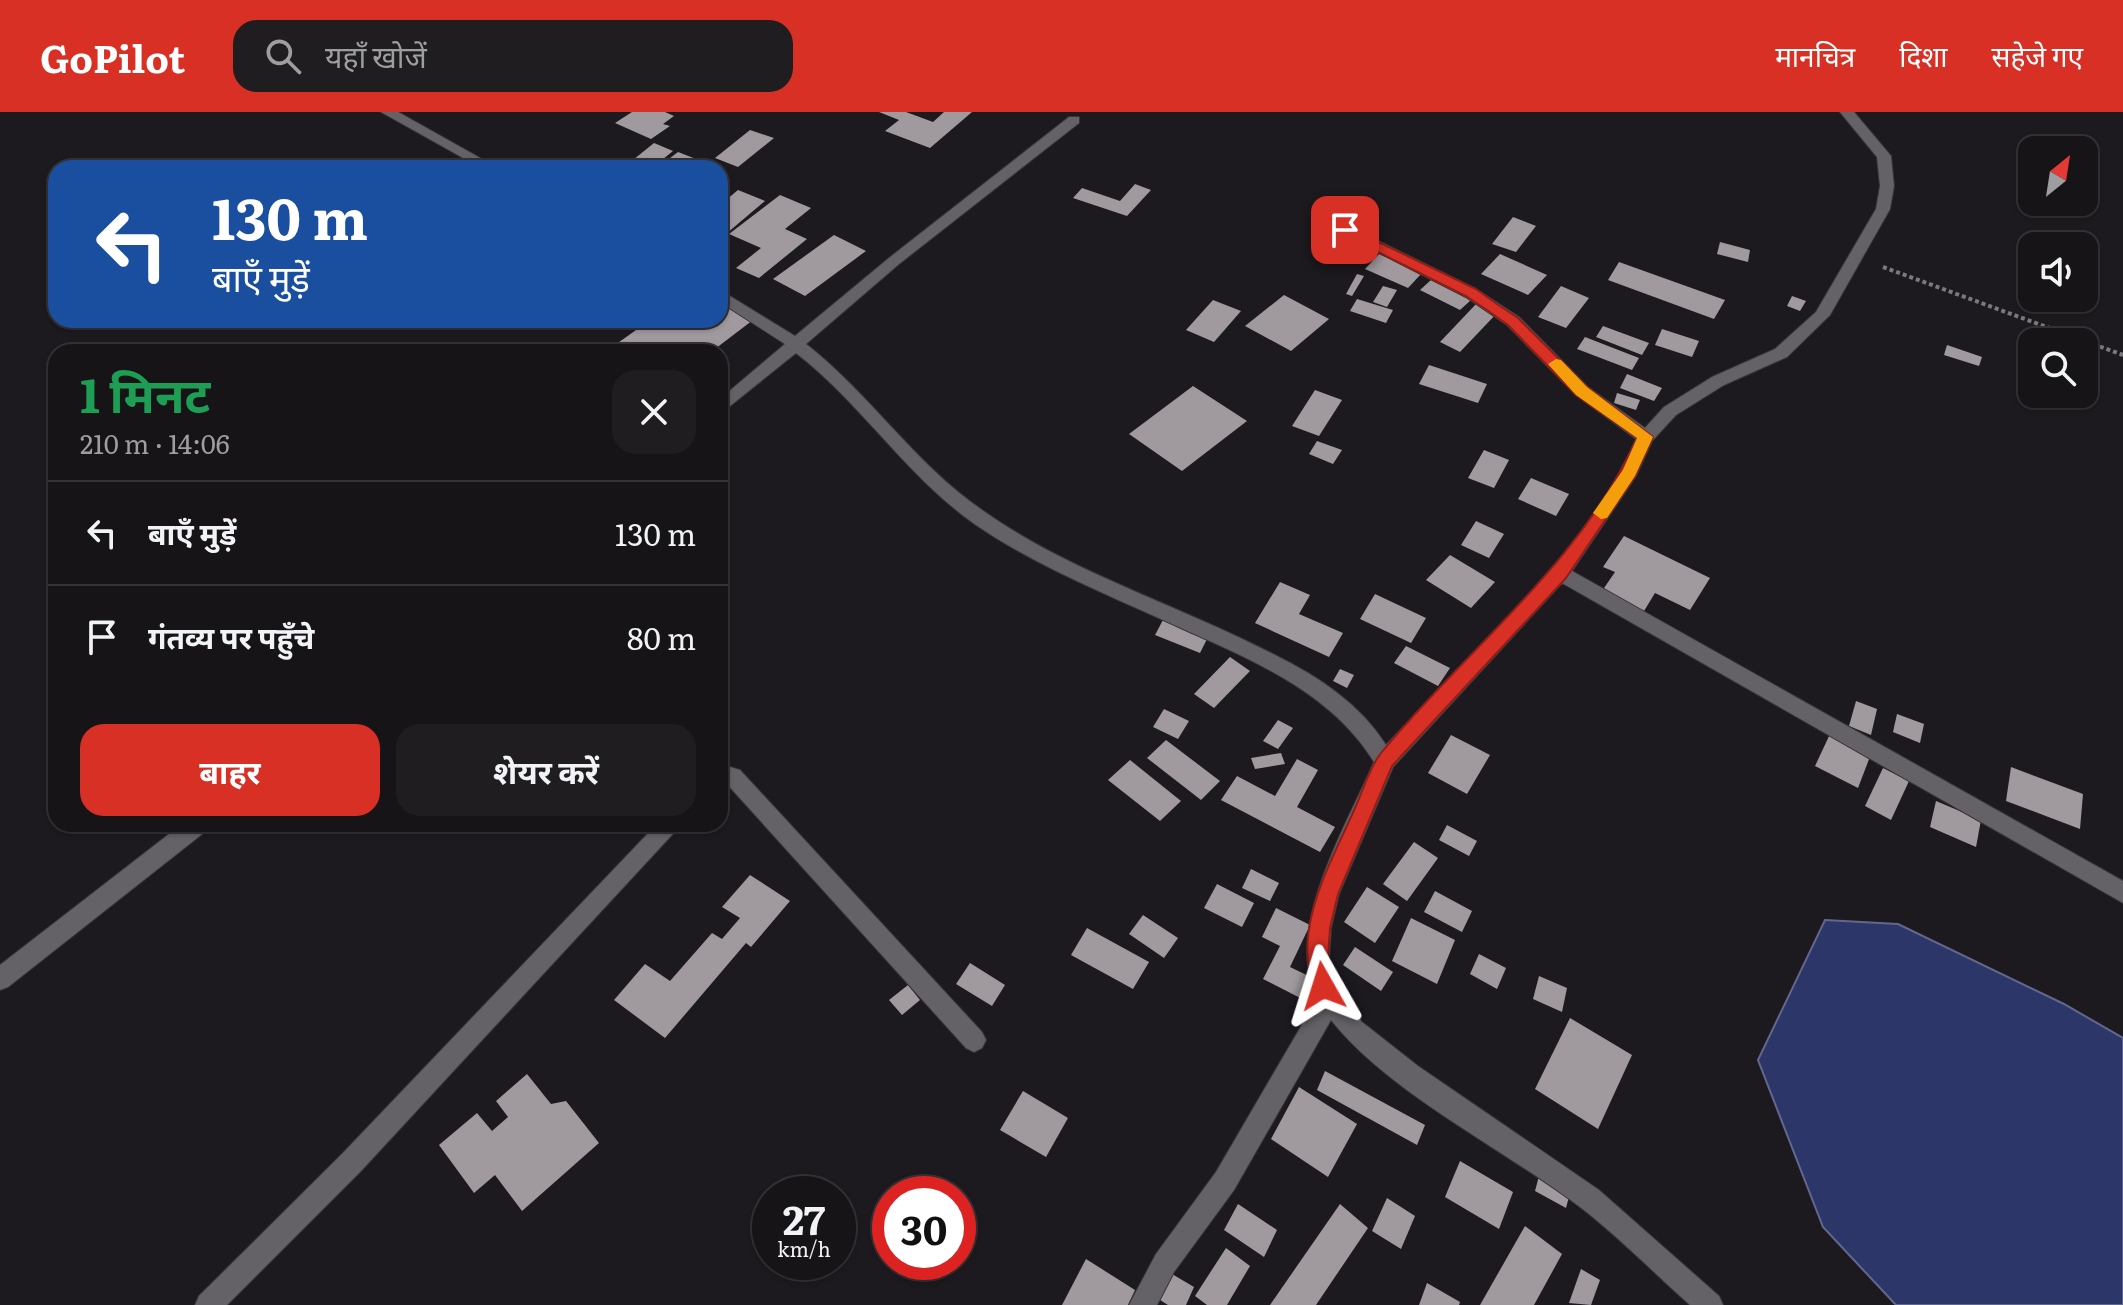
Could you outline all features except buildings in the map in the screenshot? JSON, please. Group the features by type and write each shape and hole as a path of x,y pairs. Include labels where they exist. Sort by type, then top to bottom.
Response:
{"street":[{"path":"388,112 476,160"},
{"path":"1710,1305 1590,1199 1409,1075 1354,1030 1323,986 1318,959 1320,928 1328,894 1385,761 1560,573 1630,472 1645,437 1670,411 1697,393 1781,353 1800,339 1822,315 1853,256 1883,209 1888,168 1878,146 1847,112"},
{"path":"728,402 894,261 1074,120"},
{"path":"1345,230 1471,293 1513,321 1582,391 1645,437"},
{"path":"728,300 798,345 844,385 945,492 967,509 1025,546 1282,669 1324,694 1357,721 1377,745 1385,761"},
{"path":"1560,573 2123,893"},
{"path":"728,775 733,776 974,1040"},
{"path":"0,979 188,832"},
{"path":"208,1305 362,1152 663,832"},
{"path":"1142,1305 1165,1263 1225,1181 1330,1000"}],"path":[{"path":"1853,256 2123,355"}],"water":[{"path":"1825,920 1898,924 2064,1004 2123,1038 2123,1305 1896,1305 1823,1227 1758,1060"}],"slow traffic":[{"path":"1556,364 1582,391 1645,437 1630,472 1601,513"}],"route":[{"path":"1323,986 1318,959 1320,928 1328,894 1385,761 1560,573 1630,472 1645,437 1582,391 1513,321 1471,293 1345,230"}]}
